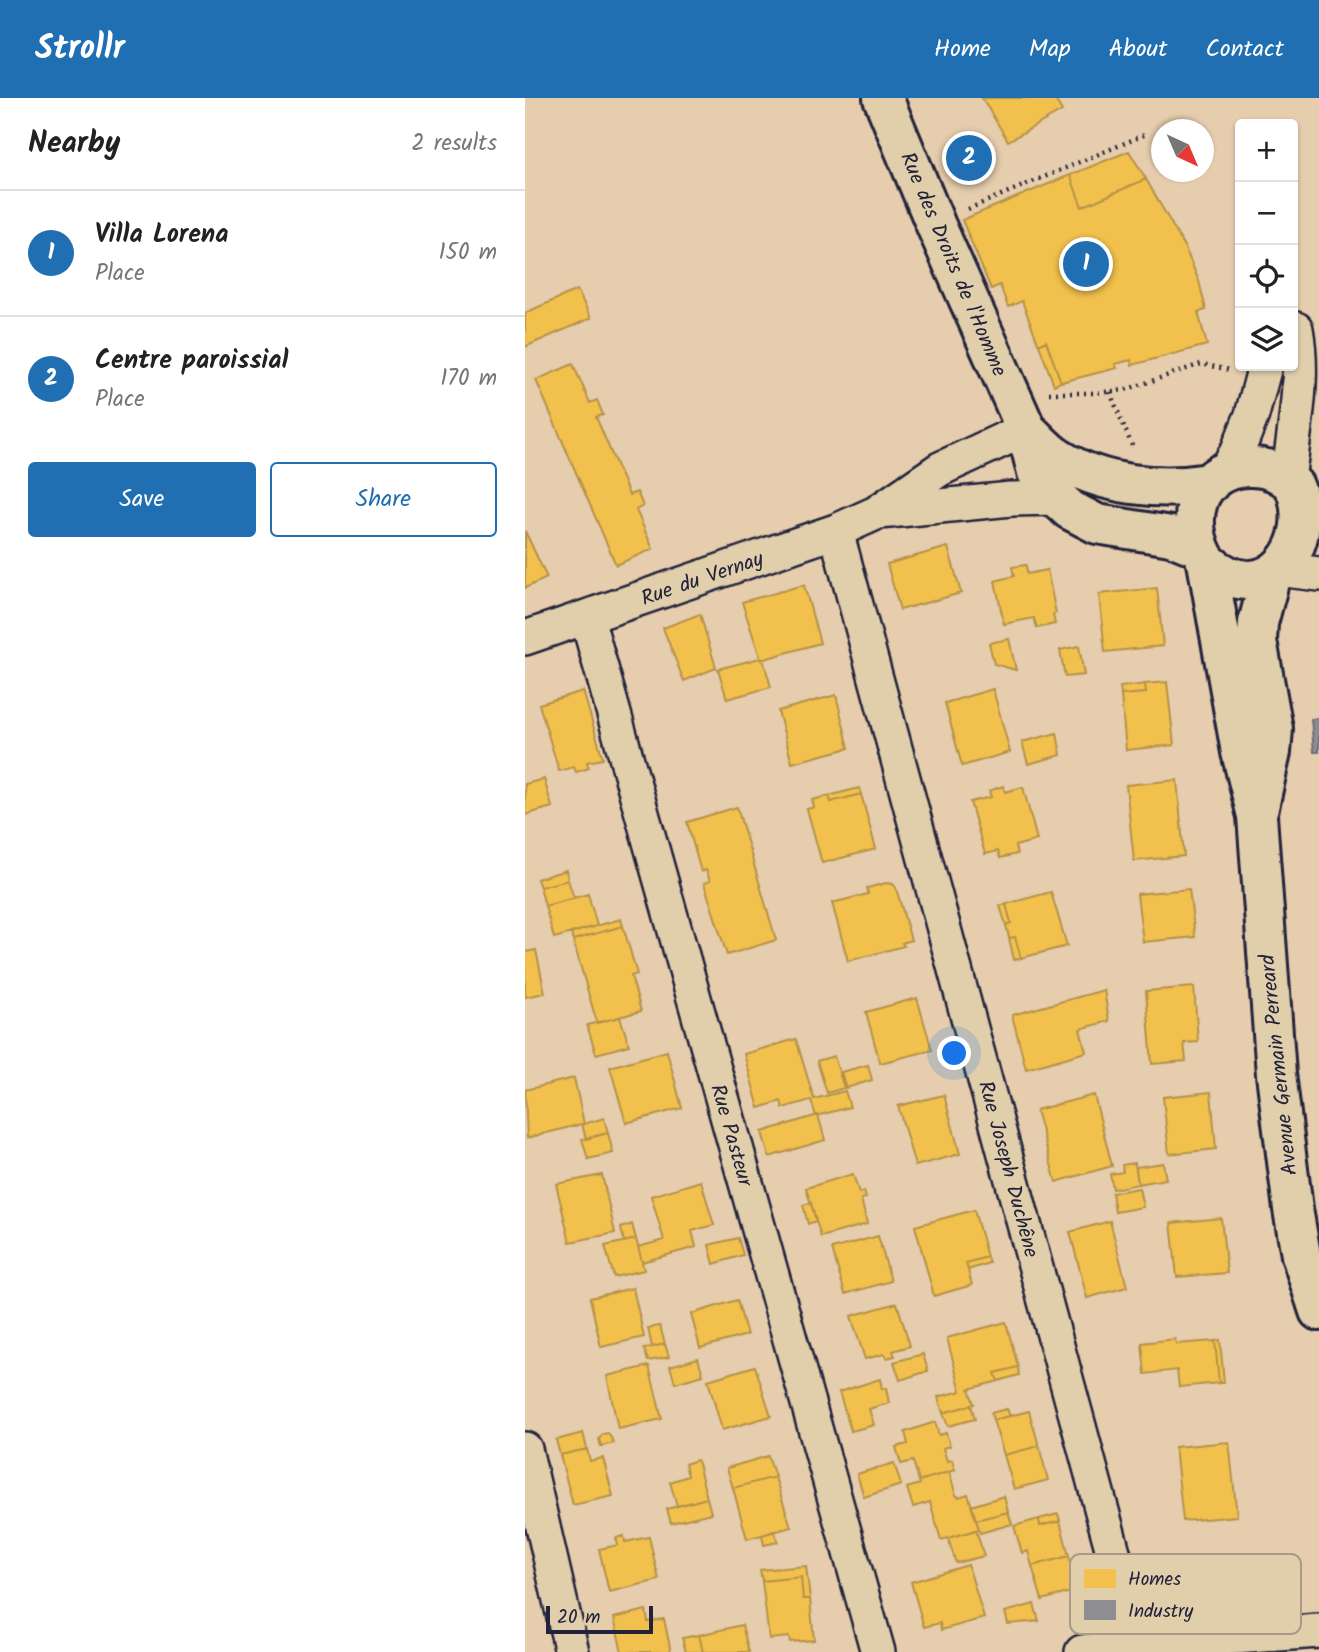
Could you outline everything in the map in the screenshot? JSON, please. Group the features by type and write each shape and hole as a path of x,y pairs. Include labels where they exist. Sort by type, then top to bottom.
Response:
{"main road":[{"name":"Rue des Droits de l'Homme","path":"883,98 1020,415 1037,472 1045,486 1070,510 1097,524 1161,534 1202,555"},
{"name":"Rue des Droits de l'Homme","path":"1020,415 1055,457 1077,469 1103,478 1163,488 1217,478"},
{"path":"1257,466 1274,471 1305,504 1309,526 1305,543 1291,574 1253,582 1236,580 1220,573 1202,555 1193,531 1199,498 1217,478 1240,468 1257,466"},
{"name":"Avenue Germain Perreard","path":"1202,555 1241,752 1257,816 1276,1074 1301,1255 1319,1311"},
{"name":"Avenue Germain Perreard","path":"1257,816 1271,752 1273,729 1257,641 1258,623 1291,574"}],"street":[{"path":"1302,325 1300,385 1305,504"},
{"path":"1300,385 1319,356"},
{"path":"1217,478 1238,450 1252,415 1263,372"},
{"name":"Rue du Vernay","path":"525,638 836,531 876,513 1020,415"},
{"name":"Rue du Vernay","path":"876,513 1011,499 1057,498"},
{"name":"Rue Joseph Duchêne","path":"836,531 1114,1554"},
{"name":"Rue Pasteur","path":"587,618 877,1652"},
{"path":"525,1449 572,1652"},
{"path":"1301,1631 1319,1630"},
{"name":"Rue Joseph Duchêne","path":"1135,1634 1138,1644"},
{"path":"1083,1652 1138,1644 1267,1634"}],"path":[{"path":"935,222 1144,135"},
{"path":"1020,415 1051,392 1111,392 1201,364 1263,372"},
{"path":"1111,392 1148,486"}],"building: Homes":[{"path":"982,98 1054,98 1062,111 1008,141"},
{"path":"977,142 987,159 960,175 950,158"},
{"path":"1129,151 1146,179 1082,207 1070,175"},
{"path":"1070,175 1082,207 1146,179 1185,248 1199,281 1206,310 1198,312 1207,345 1132,365 1131,360 1115,364 1117,368 1061,382 1046,341 1039,345 1022,301 1008,307 1000,285 991,289 962,220"},
{"path":"577,290 591,318 525,347 525,313"},
{"path":"1046,341 1061,382 1054,385 1039,345"},
{"path":"573,364 590,403 597,400 603,415 596,417 629,495 637,492 643,506 636,510 653,549 616,565 536,380"},
{"path":"525,531 547,578 525,588"},
{"path":"948,547 961,593 900,610 887,564"},
{"path":"1026,565 1027,574 1047,570 1056,613 1053,614 1055,624 1037,628 1034,618 1004,624 995,581 1014,576 1012,567"},
{"path":"804,585 820,643 761,660 742,602"},
{"path":"1157,588 1163,646 1105,652 1099,594"},
{"path":"700,614 716,668 684,681 663,628"},
{"path":"1009,639 1016,670 994,664 989,643"},
{"path":"1079,646 1084,675 1065,677 1060,650"},
{"path":"763,659 771,687 727,699 718,669"},
{"path":"1167,682 1174,745 1126,750 1121,695 1146,693 1145,684"},
{"path":"1145,684 1146,693 1121,695 1120,687"},
{"path":"993,689 1010,752 962,766 945,703"},
{"path":"583,691 603,759 587,762 589,768 576,772 574,767 559,771 539,704"},
{"path":"836,695 849,748 792,763 778,711"},
{"path":"1057,733 1061,755 1028,764 1022,742"},
{"path":"544,779 552,807 525,815 525,784"},
{"path":"1177,780 1184,856 1134,861 1126,785"},
{"path":"1003,786 1005,792 1023,787 1037,840 1015,846 1017,854 1000,858 998,851 985,854 970,802 991,797 989,791"},
{"path":"859,788 861,794 831,802 829,796"},
{"path":"861,794 876,849 822,863 807,809 814,807 812,800 829,796 831,802"},
{"path":"737,807 776,940 727,955 704,883 710,881 706,870 701,872 687,822"},
{"path":"566,870 568,880 540,887 537,879"},
{"path":"568,880 574,898 545,906 540,887"},
{"path":"893,884 896,888 911,940 902,943 904,946 848,961 832,903 868,894 867,888"},
{"path":"1189,889 1195,937 1143,942 1137,894"},
{"path":"1051,892 1067,946 1021,958 1015,937 1009,938 1006,925 1011,923 1006,904"},
{"path":"588,894 597,926 554,938 545,906"},
{"path":"1006,904 1011,923 1006,925 1000,906"},
{"path":"621,919 623,926 573,940 571,933"},
{"path":"623,926 637,974 631,976 641,1011 597,1023 573,940"},
{"path":"1015,937 1021,958 1014,960 1009,938"},
{"path":"536,950 545,993 525,997 525,952"},
{"path":"1194,987 1198,1042 1184,1043 1186,1061 1152,1064 1146,991"},
{"path":"1104,990 1109,1021 1080,1029 1086,1052 1026,1069 1012,1015"},
{"path":"917,998 932,1050 880,1063 866,1012"},
{"path":"620,1017 629,1045 596,1054 587,1025"},
{"path":"796,1039 814,1099 845,1091 850,1107 816,1116 811,1100 783,1108 781,1101 759,1108 744,1054"},
{"path":"667,1051 682,1108 626,1123 610,1067"},
{"path":"834,1056 844,1088 827,1093 817,1061"},
{"path":"868,1065 872,1080 846,1088 841,1072"},
{"path":"574,1078 584,1124 604,1118 608,1133 586,1139 582,1124 527,1138 525,1090"},
{"path":"1211,1092 1216,1149 1169,1154 1163,1097"},
{"path":"944,1095 960,1154 915,1166 898,1106"},
{"path":"1094,1095 1112,1166 1056,1182 1036,1110"},
{"path":"818,1115 825,1140 769,1157 762,1132"},
{"path":"608,1133 613,1153 588,1159 582,1139"},
{"path":"1135,1163 1138,1184 1113,1189 1110,1174 1123,1172 1122,1165"},
{"path":"1163,1163 1166,1179 1138,1184 1136,1167"},
{"path":"853,1174 859,1193 864,1191 866,1198 861,1199 867,1224 821,1237 806,1188"},
{"path":"602,1175 615,1233 570,1242 556,1184"},
{"path":"701,1181 714,1225 692,1231 696,1247 642,1262 638,1247 664,1240 651,1196"},
{"path":"1139,1188 1143,1207 1115,1212 1112,1193"},
{"path":"811,1203 816,1221 808,1224 803,1205"},
{"path":"974,1210 987,1257 966,1263 972,1285 934,1296 915,1226"},
{"path":"1221,1218 1227,1273 1177,1277 1171,1223"},
{"path":"1110,1221 1127,1287 1087,1298 1070,1232"},
{"path":"632,1224 636,1239 624,1242 621,1228"},
{"path":"878,1236 891,1281 845,1294 832,1249"},
{"path":"738,1238 743,1255 714,1264 709,1245"},
{"path":"636,1239 644,1270 614,1277 605,1246"},
{"path":"987,1257 989,1263 968,1270 966,1263"},
{"path":"633,1288 644,1337 601,1347 590,1298"},
{"path":"737,1300 747,1335 700,1348 691,1314"},
{"path":"897,1303 910,1346 893,1351 895,1356 886,1358 884,1354 865,1359 851,1316"},
{"path":"1006,1322 1018,1367 995,1373 998,1381 969,1389 974,1404 943,1413 938,1397 961,1391 947,1338"},
{"path":"660,1326 665,1344 652,1347 648,1328"},
{"path":"1175,1339 1176,1344 1215,1341 1219,1383 1179,1387 1177,1370 1145,1374 1142,1343"},
{"path":"1220,1340 1224,1383 1219,1383 1215,1341"},
{"path":"665,1344 669,1357 648,1361 644,1349"},
{"path":"923,1354 928,1371 900,1380 894,1362"},
{"path":"698,1358 703,1375 675,1383 670,1366"},
{"path":"649,1366 662,1419 618,1429 607,1376"},
{"path":"755,1366 771,1416 722,1430 708,1380"},
{"path":"1018,1367 1019,1375 998,1381 995,1373"},
{"path":"880,1379 882,1389 886,1388 889,1403 869,1409 874,1425 851,1431 839,1392"},
{"path":"971,1405 975,1419 948,1426 943,1413"},
{"path":"1007,1409 1010,1416 993,1420 991,1413"},
{"path":"1029,1411 1039,1446 1004,1455 993,1420"},
{"path":"935,1422 939,1435 946,1433 950,1446 943,1448 947,1461 952,1460 955,1470 919,1481 913,1461 901,1464 896,1447 908,1444 905,1432"},
{"path":"583,1433 587,1449 560,1455 556,1440"},
{"path":"608,1433 614,1443 601,1446 599,1439"},
{"path":"1229,1442 1237,1516 1183,1521 1175,1447"},
{"path":"1039,1446 1048,1480 1014,1489 1004,1455"},
{"path":"587,1449 590,1461 603,1458 613,1496 573,1505 560,1455"},
{"path":"768,1456 775,1477 733,1488 727,1468"},
{"path":"697,1460 707,1498 677,1506 670,1482 688,1476 685,1464"},
{"path":"894,1463 901,1485 864,1497 857,1474"},
{"path":"949,1472 956,1495 959,1497 968,1494 979,1529 941,1540 930,1502 913,1507 907,1488 920,1484 919,1481"},
{"path":"775,1477 791,1527 747,1539 733,1488"},
{"path":"1004,1496 1008,1512 976,1520 971,1506"},
{"path":"707,1498 711,1513 671,1523 667,1509"},
{"path":"1008,1512 1012,1524 980,1533 976,1520"},
{"path":"1058,1514 1060,1521 1040,1526 1039,1519"},
{"path":"1039,1519 1040,1526 1060,1521 1069,1556 1032,1566 1028,1551 1022,1553 1014,1526"},
{"path":"976,1530 984,1556 956,1563 948,1538"},
{"path":"774,1531 778,1542 764,1545 762,1535"},
{"path":"624,1536 625,1542 649,1537 659,1580 609,1592 599,1549 618,1545 616,1538"},
{"path":"1069,1556 1070,1592 1042,1600 1032,1566"},
{"path":"968,1565 984,1618 941,1630 940,1623 924,1627 911,1582"},
{"path":"806,1566 810,1599 803,1599 801,1577 762,1581 760,1570"},
{"path":"801,1577 803,1599 810,1599 814,1640 790,1642 789,1637 769,1639 762,1581"},
{"path":"1034,1604 1039,1621 1008,1624 1005,1612"},
{"path":"646,1610 648,1622 664,1619 671,1652 622,1652 614,1618"},
{"path":"742,1625 749,1652 703,1652 699,1635"},
{"path":"699,1635 703,1652 686,1652 682,1638"}],"building: Industry":[{"path":"1319,718 1319,752 1314,752 1311,719"}],"place":[{"name":"Centre paroissial","path":"969,158"},
{"name":"Villa Lorena","path":"1086,264"}]}
